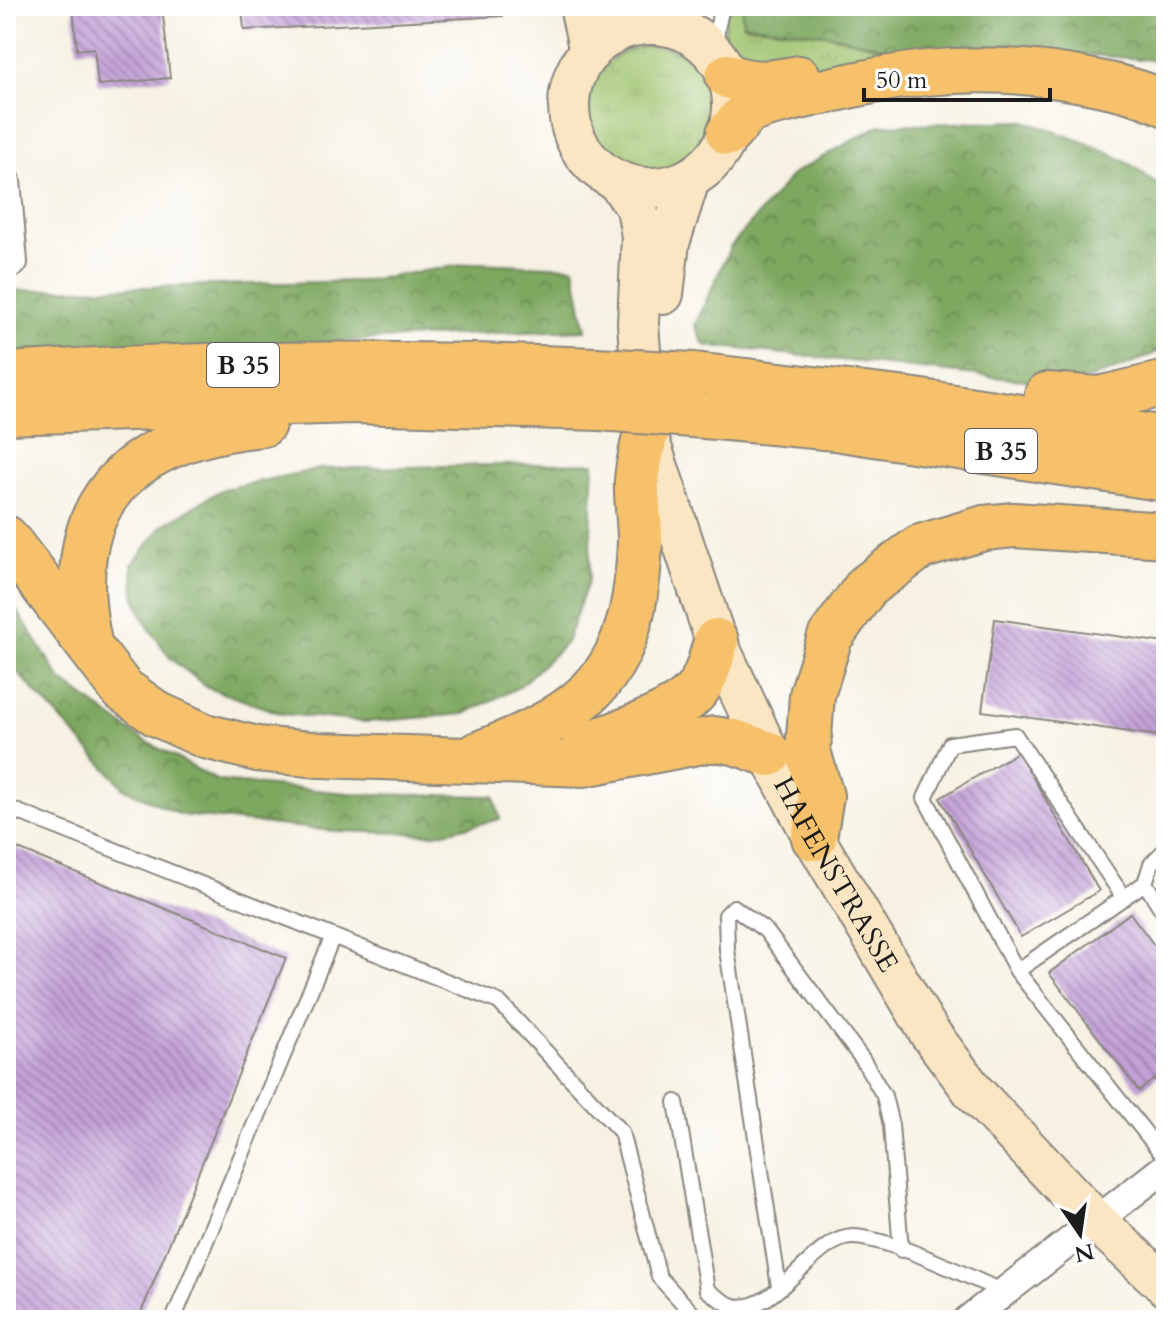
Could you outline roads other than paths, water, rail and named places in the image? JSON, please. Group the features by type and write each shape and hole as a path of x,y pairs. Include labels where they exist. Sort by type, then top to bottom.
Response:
{"highway":[{"path":"722,66 745,83 767,84 879,65 928,70 989,68 1047,74 1119,87 1166,104"},
{"path":"729,133 748,111 770,104 928,70"},
{"name":"B 35","path":"6,375 282,364 410,363 597,389 908,400 1004,392 1099,399 1166,383"},
{"name":"B 35","path":"6,412 353,401 597,389"},
{"name":"B 35","path":"700,395 835,428 1166,479"},
{"name":"B 35","path":"908,400 1166,439"},
{"name":"B 35","path":"90,648 80,589 80,566 94,517 119,480 164,447 196,436 233,427 285,422 353,401"},
{"name":"B 35","path":"457,762 532,733 569,712 591,693 608,669 620,647 635,595 640,541 637,479 646,432"},
{"path":"814,838 821,796 808,751 809,718 819,664 830,637 846,612 884,571 920,547 984,528 1014,525 1166,535"},
{"name":"B 35","path":"6,538 104,669 139,703 205,736 296,753 457,762 584,764 714,739 769,754"},
{"name":"B 35","path":"532,762 613,735 677,705 694,693 706,675 716,641"}],"street":[{"path":"580,6 634,24 680,29 700,40 722,66 733,105 729,133 713,160 689,180 666,187 642,188 618,182 588,158 571,124 569,99 575,74 634,24"},
{"name":"HAFENSTRASSE","path":"641,383 659,323 669,243 689,180"},
{"path":"6,181 13,262"},
{"name":"HAFENSTRASSE","path":"618,182 637,208 642,236 638,324 646,432 716,641 769,754 814,838 929,1032 973,1091 1096,1221 1166,1286"},
{"path":"968,1320 1166,1167"}],"lane":[{"path":"722,6 717,29 722,66"},
{"path":"1124,898 1015,735 950,744 925,798 1017,971 1166,1159"},
{"path":"6,807 499,1002 621,1132 659,1277 694,1315 707,1320"},
{"path":"1017,971 1145,883 1151,864 1166,849"},
{"path":"1145,883 1166,916"},
{"path":"779,1287 727,950 726,915 734,907 766,931 863,1060 884,1096 891,1125 901,1250"},
{"path":"173,1320 333,936"},
{"path":"676,1102 707,1290 734,1306 756,1303 834,1244 851,1237 901,1250 1005,1292"}]}
